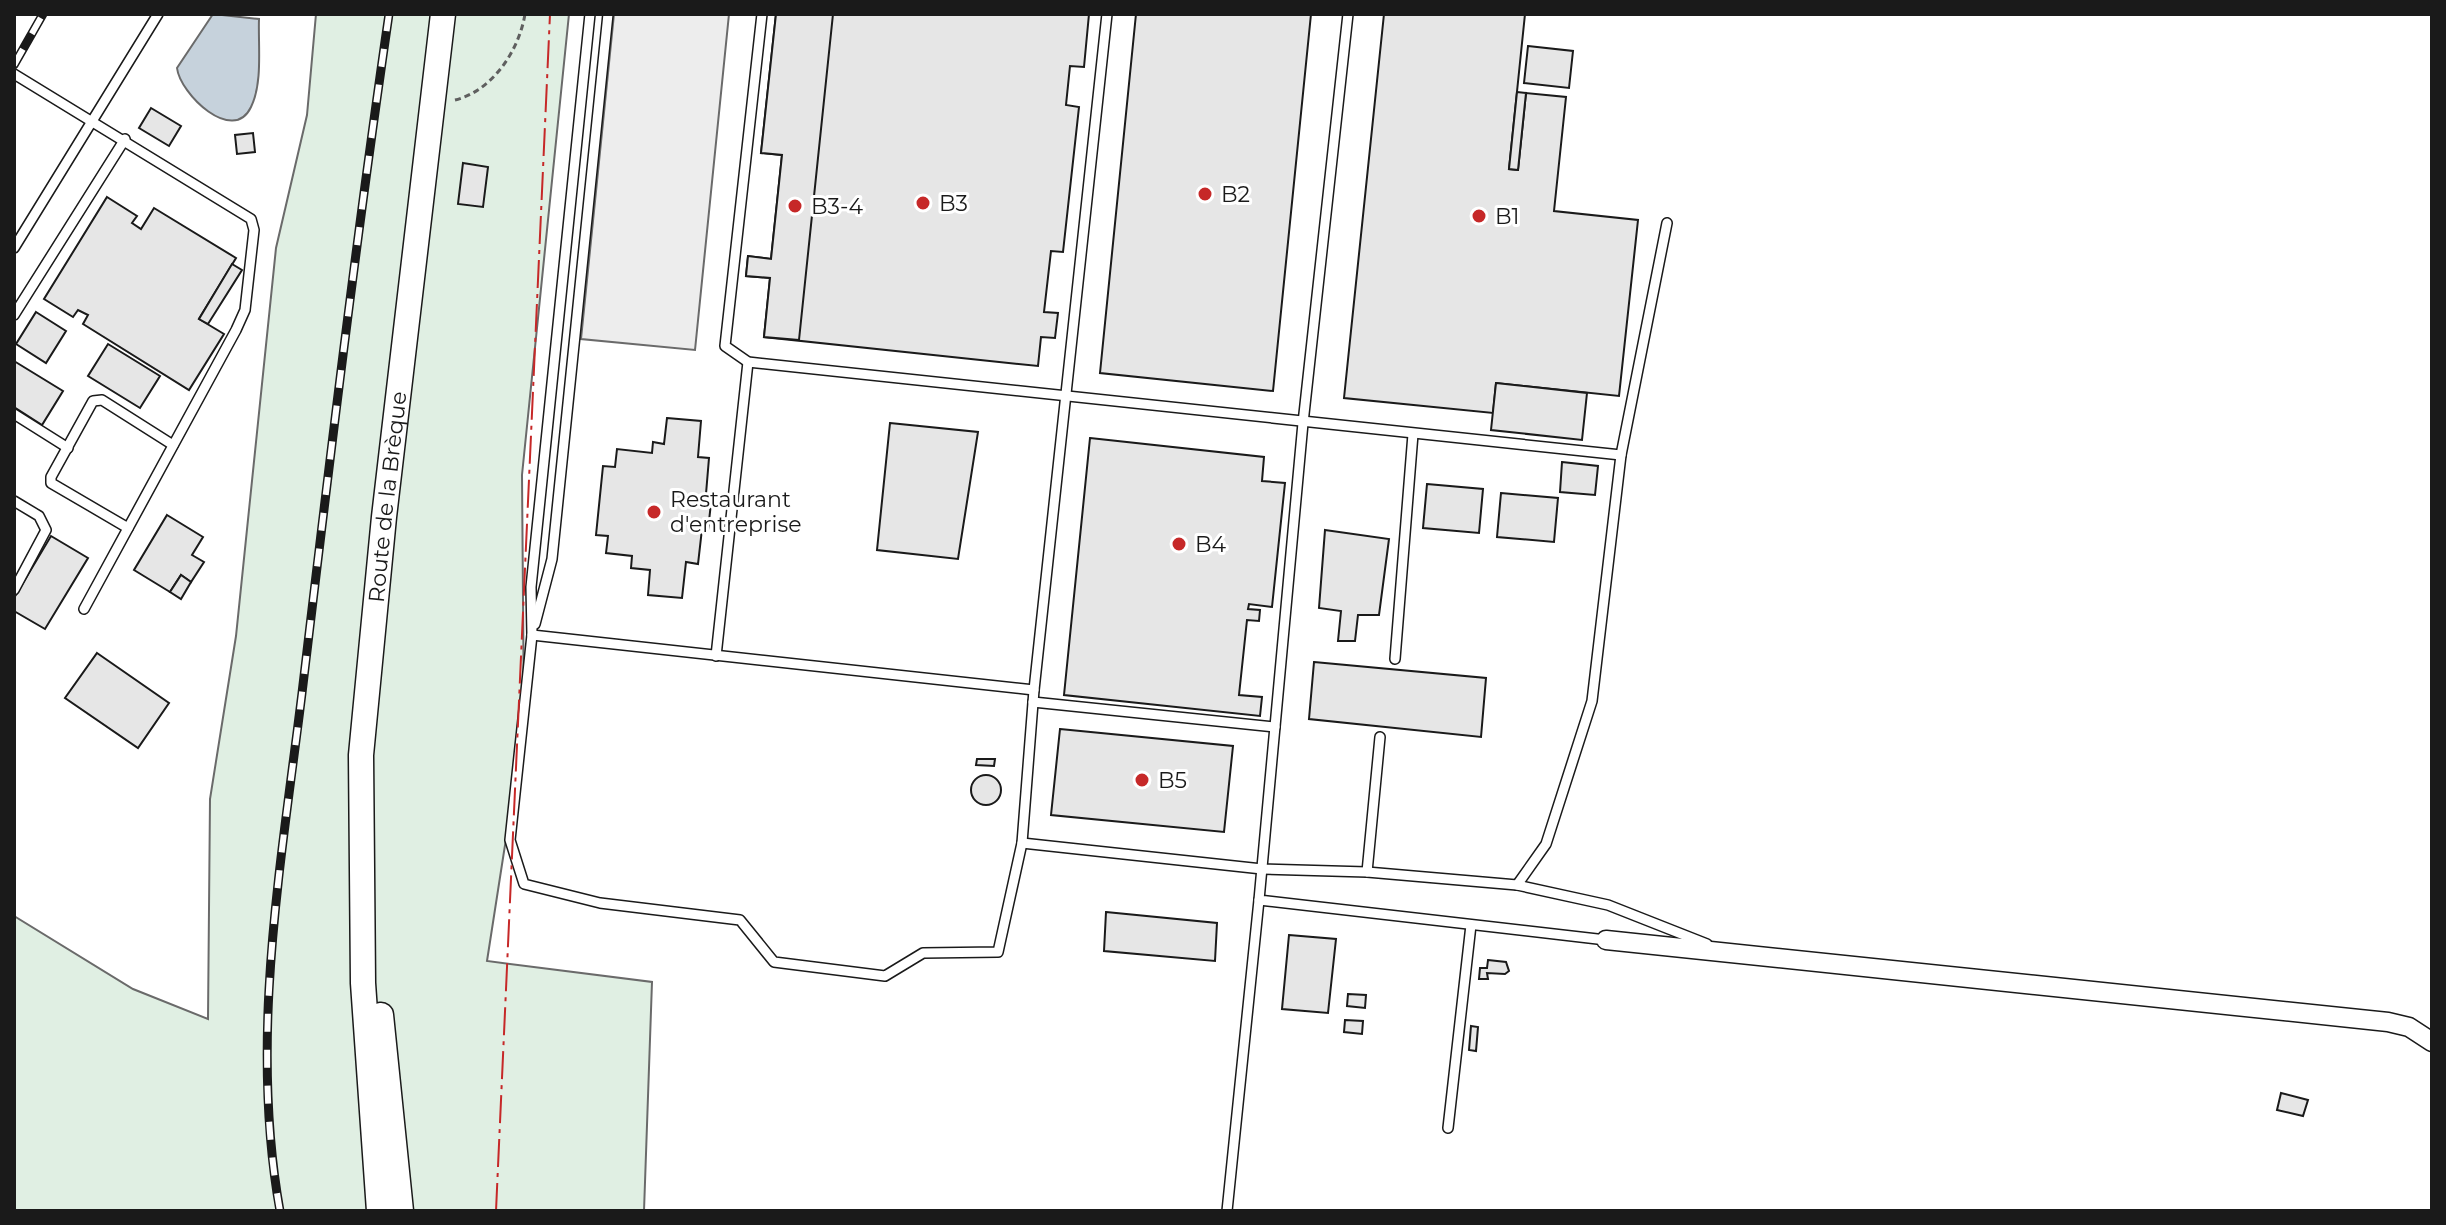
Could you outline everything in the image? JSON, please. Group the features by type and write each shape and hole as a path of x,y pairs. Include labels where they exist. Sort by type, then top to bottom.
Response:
{"main road":[{"name":"Route de la Brèque","path":"379,1211 363,983 361,755 376,594 443,14"},
{"path":"360,818 401,1211"}],"street":[{"path":"1606,940 2388,1022 2409,1027 2432,1042"}],"lane":[{"path":"14,248 158,14"},
{"path":"590,14 531,587 532,635 510,840 524,884 600,903 740,920 774,962 885,976 923,953 998,952 1022,843 1034,690 1107,14"},
{"path":"532,635 552,559 608,14"},
{"path":"762,14 725,346 748,362 1621,455"},
{"path":"1227,1211 1303,423 1348,14"},
{"path":"14,74 125,139 251,219 254,230 245,310 84,609"},
{"path":"14,315 125,139"},
{"path":"1517,885 1546,844 1592,701 1621,455 1667,223"},
{"path":"716,656 748,362"},
{"path":"128,528 51,483 51,477 93,401 102,400 173,445"},
{"path":"14,414 68,448"},
{"path":"1395,659 1413,434"},
{"path":"14,501 39,516 46,530 14,590"},
{"path":"532,635 1034,690"},
{"path":"1033,702 1275,727"},
{"path":"1367,872 1380,737"},
{"path":"1022,843 1262,869 1367,872 1517,885 1608,905 1731,953"},
{"path":"1259,900 1606,940"},
{"path":"1448,1128 1471,925"}],"path":[{"path":"447,102 474,95 502,67 513,51 525,14"}],"green space":[{"path":"316,14 569,14 522,475 524,723 487,961 652,982 644,1211 14,1211 14,916 133,989 208,1019 210,799 236,636 276,248 307,115"}],"shaded area":[{"path":"213,14 259,19 259,75 255,97 243,117 232,121 208,112 197,102 180,79 177,68"},
{"path":"614,14 729,14 695,350 581,339"}],"building":[{"name":"B3","path":"776,14 1089,14 1084,67 1070,66 1066,105 1079,107 1063,252 1051,251 1044,312 1058,313 1055,338 1041,337 1038,366 764,337 770,278 746,276 748,256 771,259 782,155 761,153"},
{"name":"B3-4","path":"776,14 833,14 799,340 764,337 770,278 746,276 748,256 771,259 782,155 761,153"},
{"name":"B2","path":"1136,14 1311,14 1273,391 1100,373"},
{"name":"B1","path":"1384,14 1525,14 1509,169 1518,170 1526,93 1566,97 1554,211 1638,220 1619,396 1496,383 1493,413 1344,398"},
{"path":"1528,46 1573,51 1569,88 1524,83"},
{"path":"1517,92 1526,93 1518,170 1509,169"},
{"path":"151,108 181,126 169,146 139,128"},
{"path":"253,133 255,152 237,154 235,135"},
{"path":"463,163 488,167 483,207 458,204"},
{"path":"107,197 137,216 132,223 141,229 154,208 236,258 199,319 224,334 189,390 83,324 88,315 78,310 73,317 44,299"},
{"path":"232,264 242,270 208,324 199,319"},
{"path":"36,312 66,331 46,363 16,344"},
{"path":"108,344 160,376 140,408 88,376"},
{"path":"14,361 63,391 42,425 14,407"},
{"path":"1496,383 1587,393 1582,440 1491,430"},
{"name":"Restaurant d'entreprise","path":"667,418 701,421 698,457 709,458 706,494 712,494 708,530 702,529 698,564 686,562 682,598 648,595 650,570 631,568 632,556 606,553 608,536 596,535 603,466 615,467 617,449 652,453 653,442 664,444"},
{"path":"890,423 978,432 958,559 877,550"},
{"name":"B4","path":"1090,438 1264,457 1262,481 1285,483 1272,607 1249,604 1248,609 1260,610 1259,621 1247,620 1239,695 1262,697 1260,716 1064,695"},
{"path":"1562,462 1598,466 1595,495 1560,492"},
{"path":"1427,484 1483,489 1479,533 1423,528"},
{"path":"1501,493 1558,498 1554,542 1497,537"},
{"path":"167,515 203,537 192,555 204,562 191,582 181,575 170,592 134,570"},
{"path":"1325,530 1389,539 1379,615 1358,615 1355,641 1338,641 1341,611 1319,608"},
{"path":"51,536 88,558 45,629 14,611 14,598"},
{"path":"181,575 191,582 181,599 170,592"},
{"path":"97,653 169,703 138,748 65,698"},
{"path":"1314,662 1486,678 1481,737 1309,719"},
{"name":"B5","path":"1060,729 1233,746 1224,832 1051,815"},
{"path":"977,759 995,759 994,766 976,765"},
{"path":"986,775 997,779 1001,790 997,801 986,805 975,801 971,790 975,779"},
{"path":"1106,912 1217,923 1215,961 1104,951"},
{"path":"1289,935 1336,939 1328,1013 1282,1009"},
{"path":"1488,960 1506,962 1509,971 1505,974 1487,973 1488,979 1479,979 1480,968 1487,968"},
{"path":"1348,994 1366,995 1365,1008 1347,1006"},
{"path":"1345,1020 1363,1021 1362,1034 1344,1032"},
{"path":"1471,1026 1478,1027 1476,1051 1469,1050"},
{"path":"2281,1093 2308,1100 2303,1116 2277,1110"}],"railway":[{"path":"14,65 43,14"},
{"path":"280,1211 271,1146 267,1082 272,952 343,353 389,14"}],"power":[{"path":"496,1211 550,14"}],"place":[{"name":"B2","path":"1205,194"},
{"name":"B3","path":"923,203"},
{"name":"B3-4","path":"795,206"},
{"name":"B1","path":"1479,216"},
{"name":"Restaurant d'entreprise","path":"654,512"},
{"name":"B4","path":"1179,544"},
{"name":"B5","path":"1142,780"}]}
